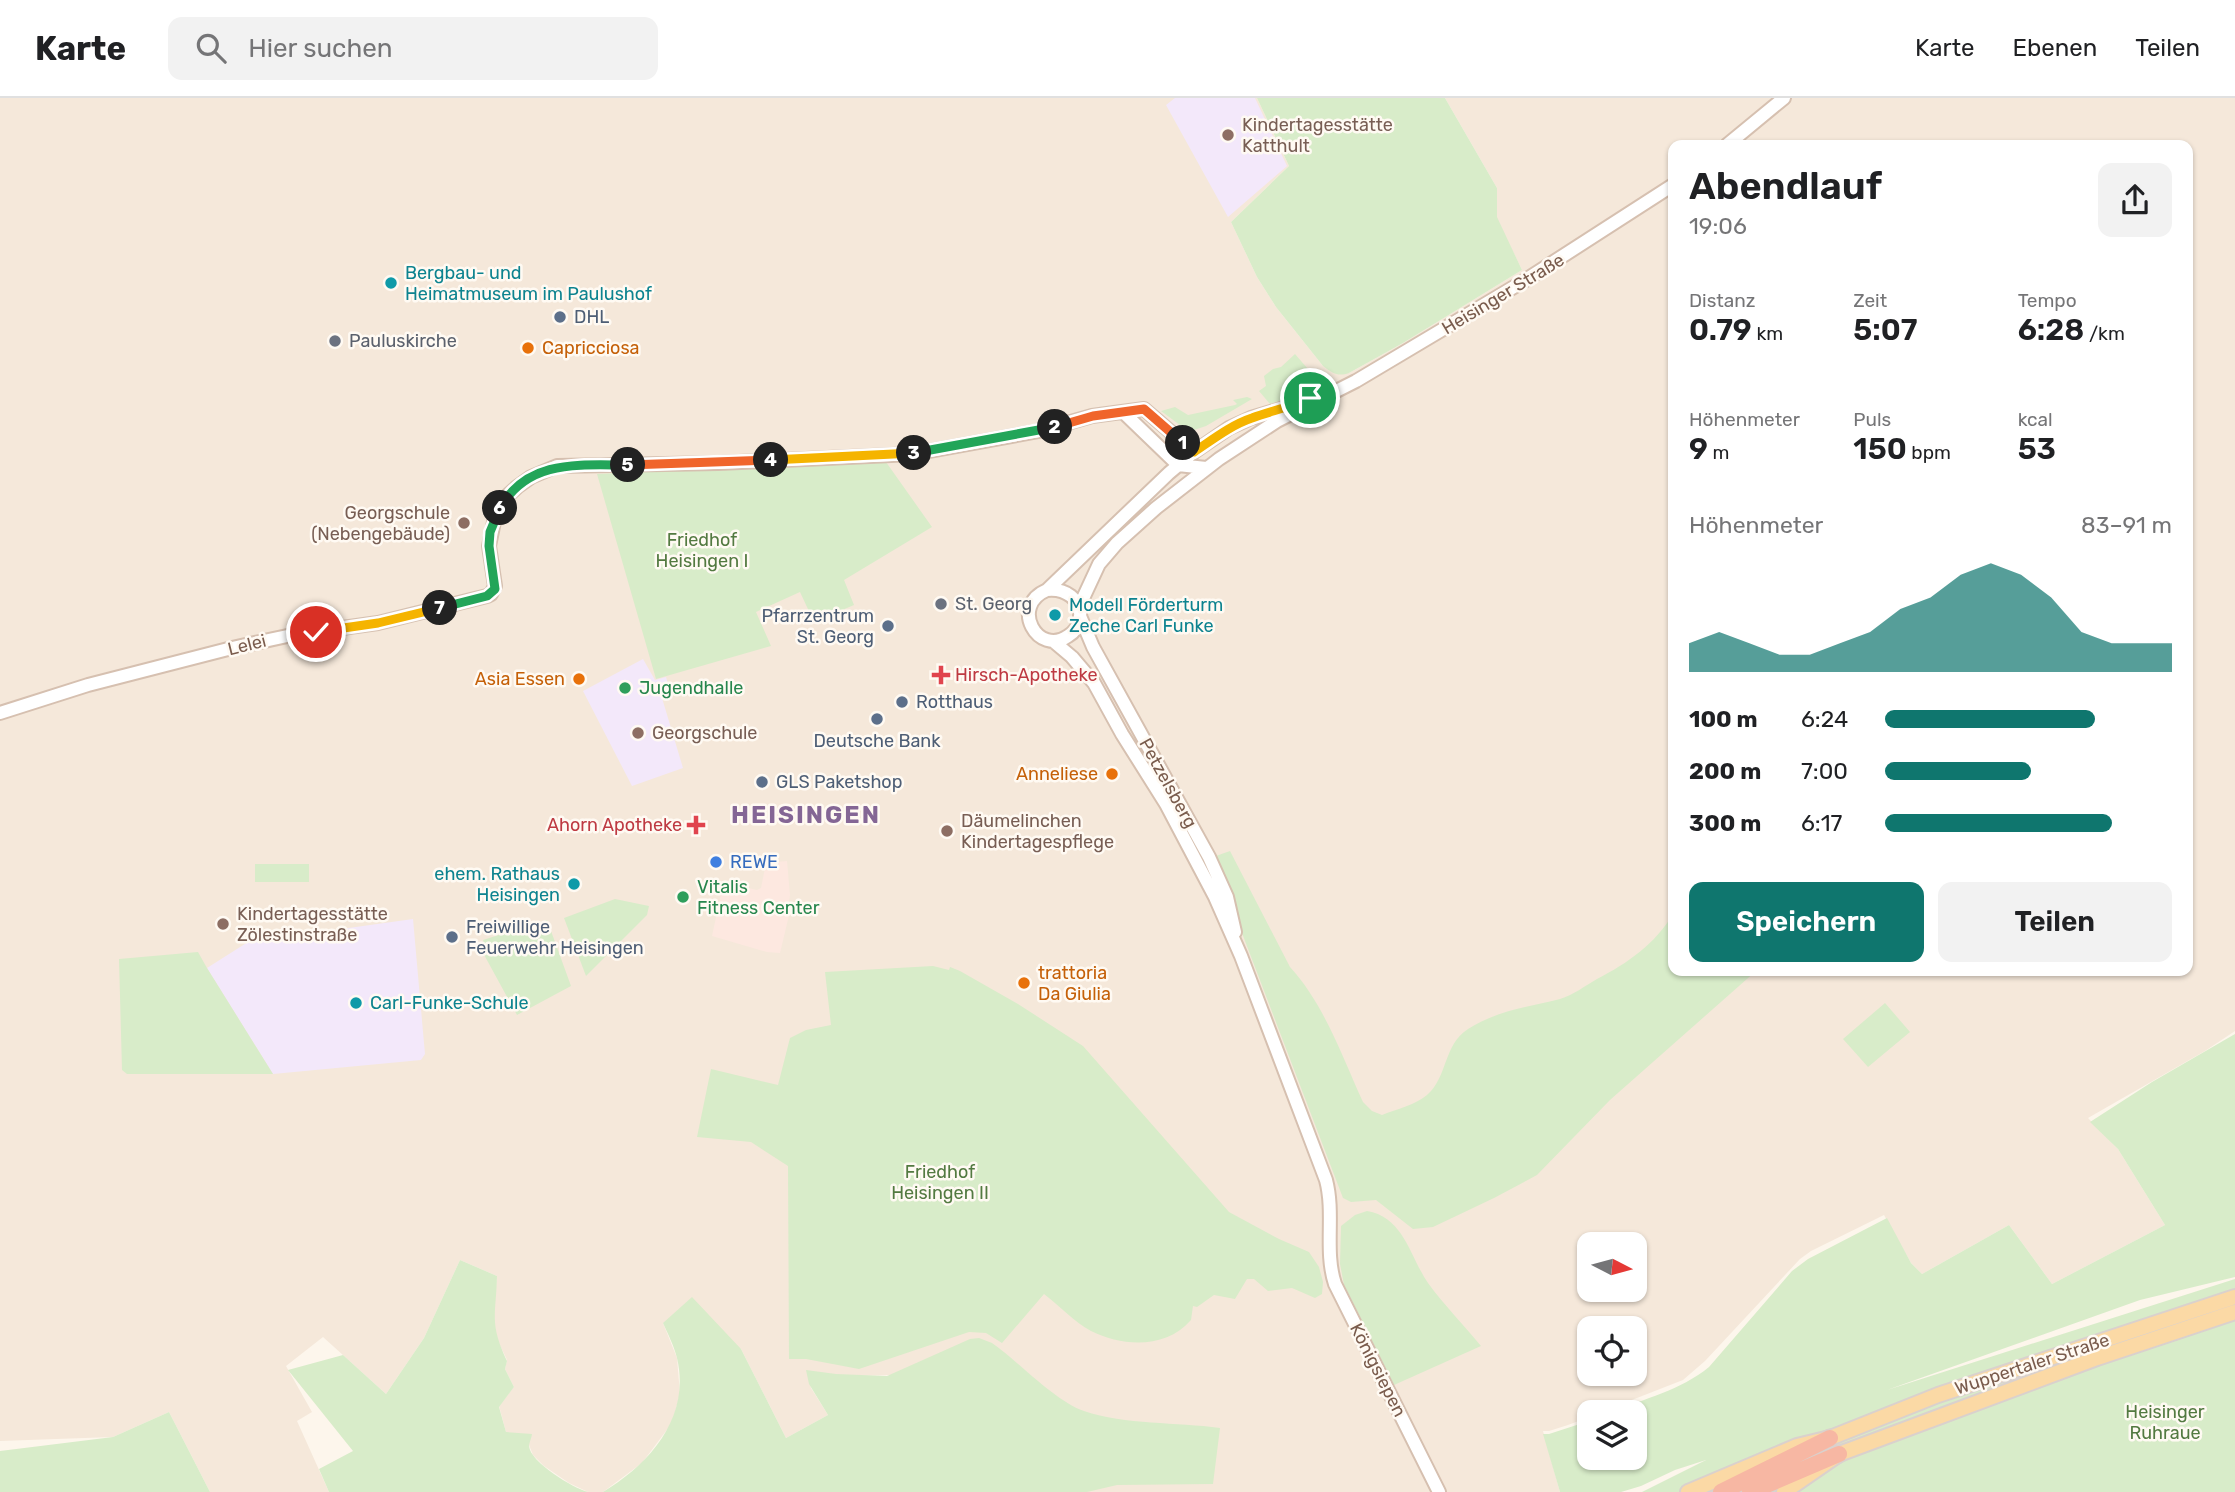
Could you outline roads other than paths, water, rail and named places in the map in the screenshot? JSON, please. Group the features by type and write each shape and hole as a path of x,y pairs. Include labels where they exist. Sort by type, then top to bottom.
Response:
{"highway":[{"path":"1721,1492 1830,1438"},
{"path":"1750,1492 1839,1454"}],"main road":[{"path":"1733,140 1784,98"},
{"name":"Heisinger Straße","path":"1053,641 1072,634 1077,626 1079,611 1093,573 1108,553 1189,480 1277,421 1356,381 1524,281 1668,188"},
{"name":"Heisinger Straße","path":"1047,590 1194,452 1251,418 1328,394"},
{"path":"1123,412 1144,409 1194,452 1189,480"},
{"path":"1123,412 1178,465 1206,468"},
{"name":"Lelei","path":"0,713 88,685 232,648 292,635 390,621 487,596 495,589 489,546 495,517 505,498 531,477 557,466 718,463 913,454 1039,431 1093,416 1123,412"},
{"path":"1053,641 1035,632 1029,619 1033,599 1047,590 1066,592 1079,611"},
{"name":"Petzelsberg","path":"1079,611 1093,647 1209,857 1227,897 1241,956"},
{"name":"Petzelsberg","path":"1053,641 1072,657 1094,683 1198,862 1241,956 1326,1180 1330,1201 1330,1244"},
{"name":"Königsiepen","path":"1330,1244 1332,1275 1337,1290 1439,1492"},
{"name":"Wuppertaler Straße","path":"1688,1492 1797,1446 1830,1438 1938,1395 2235,1297"},
{"name":"Wuppertaler Straße","path":"1783,1492 1839,1454 2097,1358 2235,1312"}],"place":[{"name":"Kindertagesstätte Katthult","path":"1228,135"},
{"name":"Bergbau- und Heimatmuseum im Paulushof","path":"391,283"},
{"name":"DHL","path":"560,317"},
{"name":"Pauluskirche","path":"335,341"},
{"name":"Capricciosa","path":"528,348"},
{"name":"Georgschule (Nebengebäude)","path":"464,523"},
{"name":"St. Georg","path":"941,604"},
{"name":"Modell Förderturm Zeche Carl Funke","path":"1055,615"},
{"name":"Pfarrzentrum St. Georg","path":"888,626"},
{"name":"Hirsch-Apotheke","path":"941,675"},
{"name":"Asia Essen","path":"579,679"},
{"name":"Jugendhalle","path":"625,688"},
{"name":"Rotthaus","path":"902,702"},
{"name":"Deutsche Bank","path":"877,719"},
{"name":"Georgschule","path":"638,733"},
{"name":"Anneliese","path":"1112,774"},
{"name":"GLS Paketshop","path":"762,782"},
{"name":"Ahorn Apotheke","path":"696,825"},
{"name":"Däumelinchen Kindertagespflege","path":"947,831"},
{"name":"REWE","path":"716,862"},
{"name":"ehem. Rathaus Heisingen","path":"574,884"},
{"name":"Vitalis Fitness Center","path":"683,897"},
{"name":"Kindertagesstätte Zölestinstraße","path":"223,924"},
{"name":"Freiwillige Feuerwehr Heisingen","path":"452,937"},
{"name":"trattoria Da Giulia","path":"1024,983"},
{"name":"Carl-Funke-Schule","path":"356,1003"}],"district":[{"name":"HEISINGEN","path":"806,815"}],"park label":[{"name":"Friedhof Heisingen I","path":"702,550"},
{"name":"Friedhof Heisingen II","path":"940,1182"},
{"name":"Heisinger Ruhraue","path":"2165,1422"}]}
